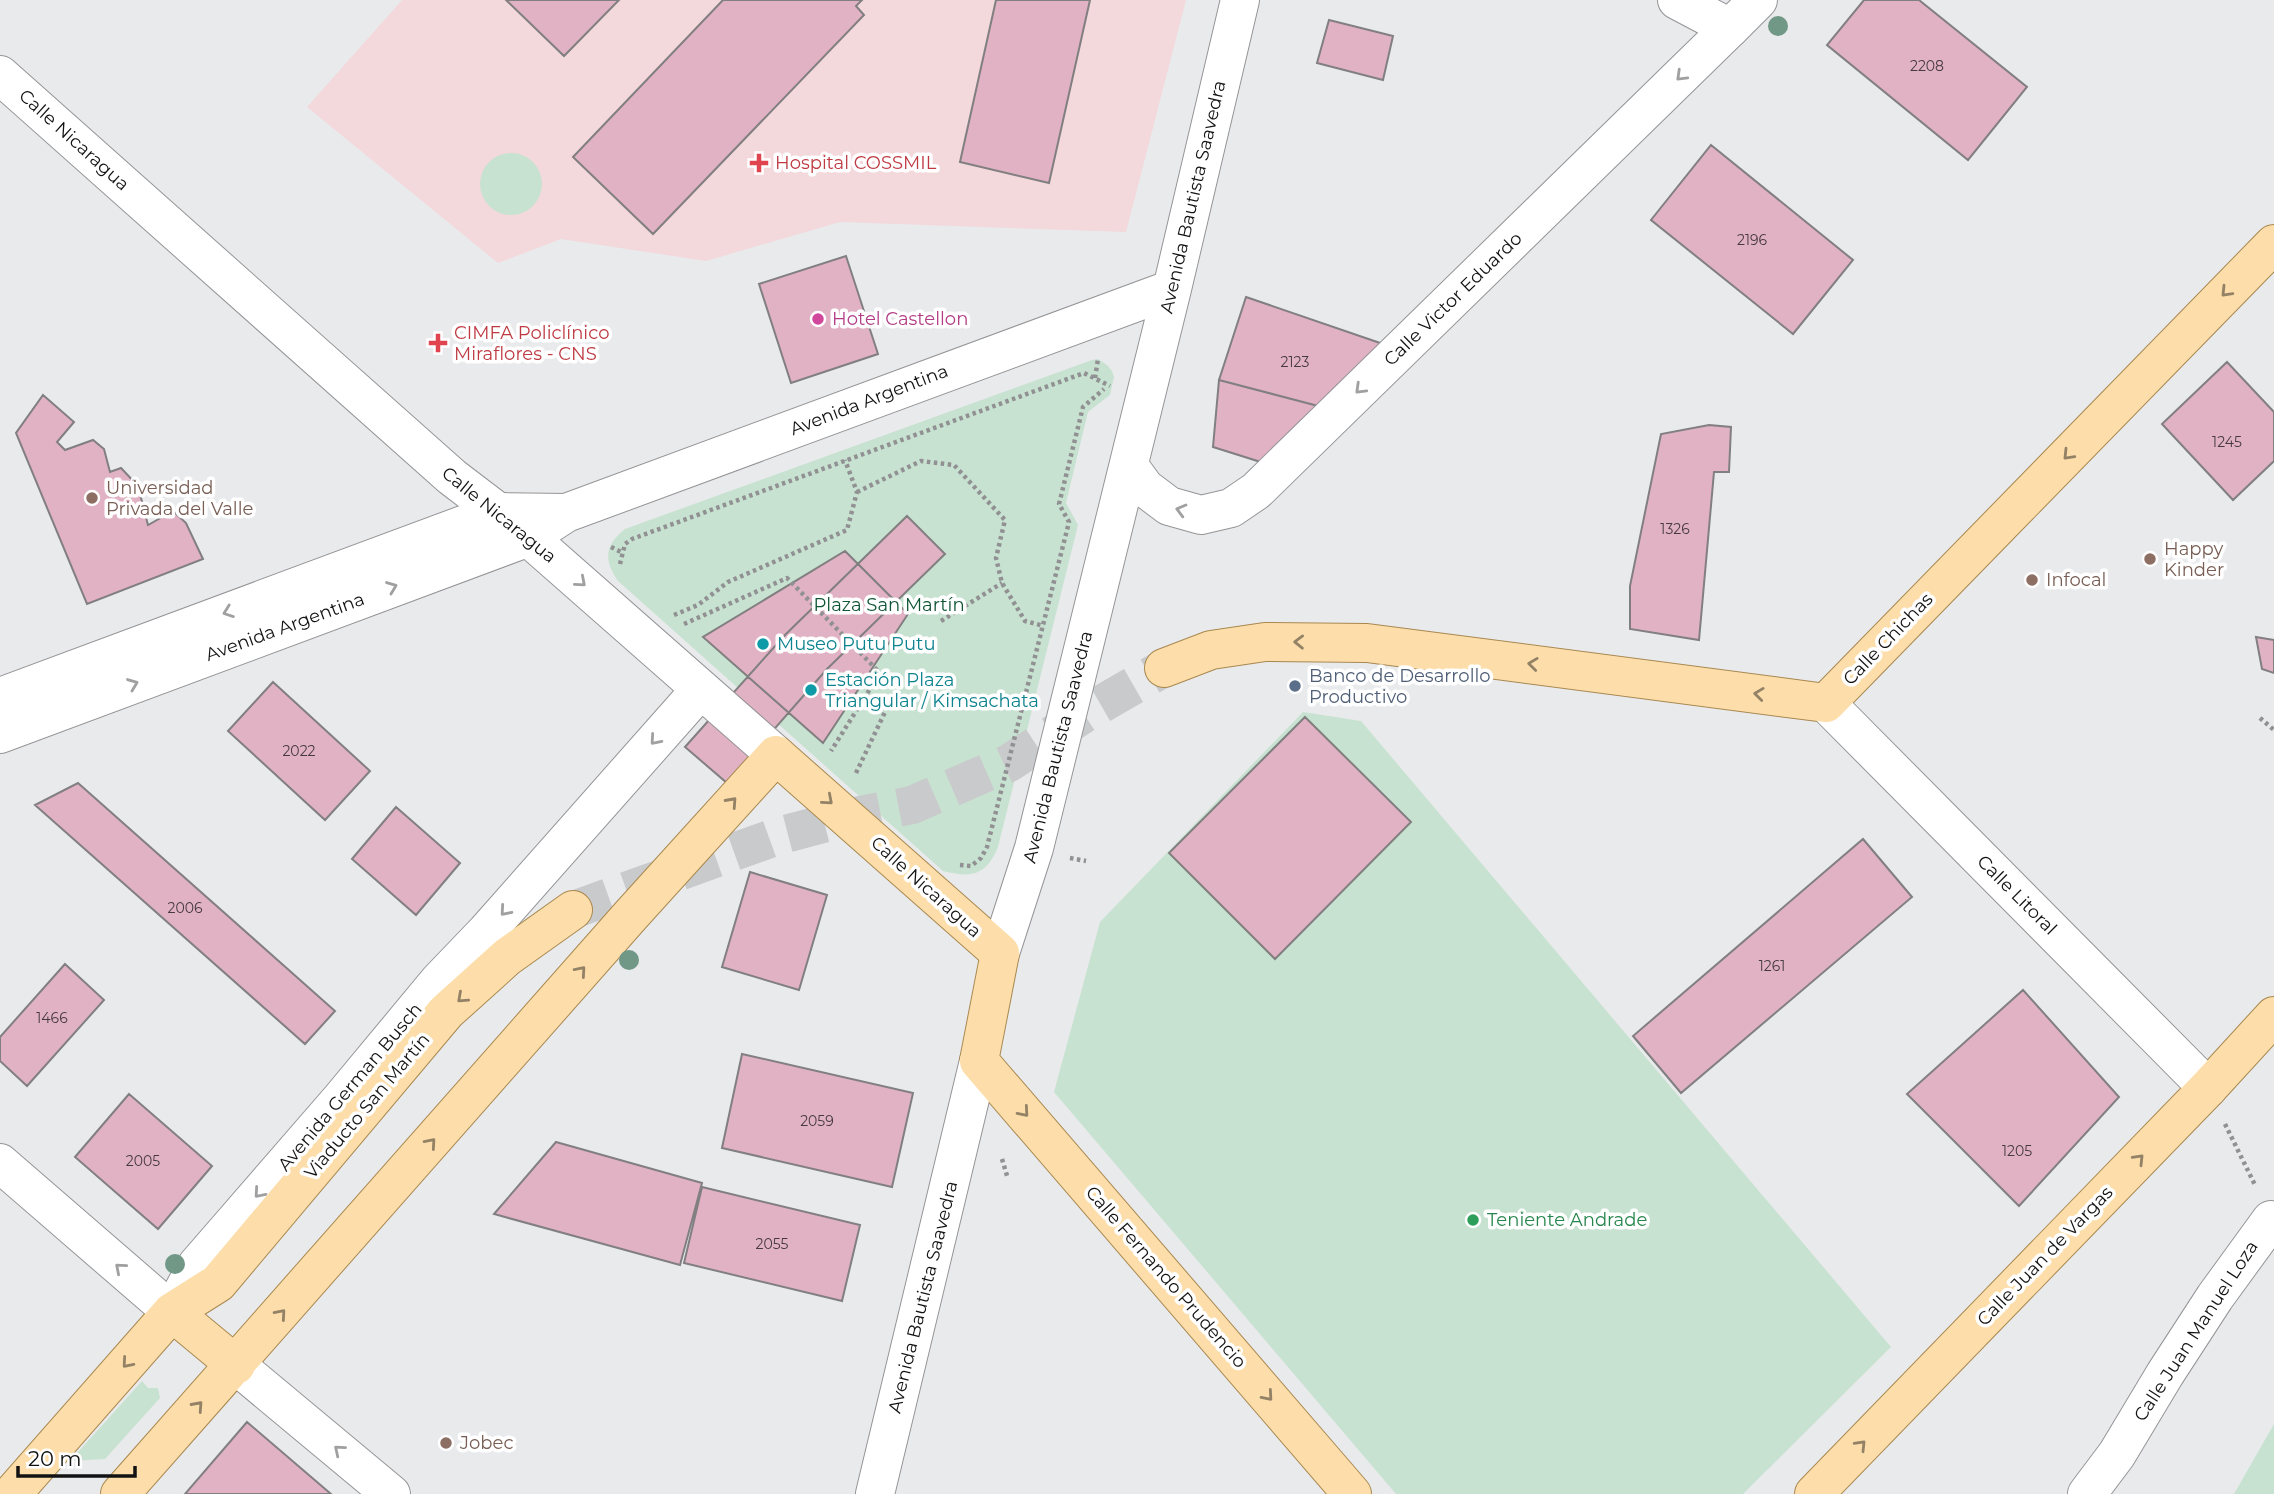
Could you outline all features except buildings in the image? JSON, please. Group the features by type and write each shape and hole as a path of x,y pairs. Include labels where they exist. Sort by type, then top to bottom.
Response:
{"main road":[{"name":"Avenida Bautista Saavedra","path":"874,1494 979,1061 1000,953 1034,848 1172,289 1240,0"},
{"path":"1677,0 1730,28"},
{"name":"Calle Victor Eduardo","path":"1129,466 1145,488 1169,506 1201,515 1231,508 1256,491 1758,0"},
{"name":"Calle Nicaragua","path":"0,75 452,477 529,537 1000,953"},
{"name":"Calle Chichas","path":"1826,703 2274,243"},
{"name":"Avenida Argentina","path":"273,614 529,537 566,513 1172,289"},
{"name":"Avenida Argentina","path":"0,734 92,682 273,614 498,512 566,513"},
{"path":"1164,668 1210,650 1265,642 1367,643 1826,703"},
{"name":"Avenida Argentina","path":"0,697 92,682"},
{"name":"Avenida German Busch","path":"12,1494 172,1312 197,1265 439,981 486,932 701,689"},
{"name":"Calle Litoral","path":"1826,703 2208,1088"},
{"path":"120,1494 622,925 776,755"},
{"name":"Viaducto San Martín","path":"172,1312 218,1283 446,1012 507,957 573,910"},
{"name":"Calle Juan de Vargas","path":"1814,1494 2208,1088 2274,1016"},
{"name":"Calle Fernando Prudencio","path":"979,1061 1352,1494"},
{"path":"0,1163 172,1312 391,1494"},
{"name":"Calle Juan Manuel Loza","path":"2087,1494 2117,1454 2215,1297 2271,1220"}],"path":[{"path":"1095,378 1098,359"},
{"path":"624,575 620,564 621,552 625,544 632,539 1084,373 1113,386"},
{"path":"959,865 971,866 981,858 987,846 1069,522 1059,504 1083,407 1104,391 1106,385"},
{"path":"676,614 698,605 728,582 847,530 857,492 845,460"},
{"path":"857,492 921,461 954,465 1005,520 996,558 1002,583 1025,621 1044,626"},
{"path":"611,547 621,552"},
{"path":"680,626 787,578 880,673 828,755"},
{"path":"940,621 1002,583"},
{"path":"847,771 854,777 895,691"},
{"path":"2260,719 2274,730"},
{"path":"1069,858 1086,861"},
{"path":"2208,1088 2271,1220"},
{"path":"1002,1159 1008,1179"}],"shaded area":[{"name":"Hospital COSSMIL","path":"402,0 1186,0 1126,232 840,222 706,261 561,239 498,263 307,107"}],"green space":[{"path":"505,153 517,153 533,162 540,172 540,196 533,206 517,215 505,215 494,210 485,201 480,190 480,178 485,167 494,158"},
{"name":"Plaza San Martín","path":"1098,359 1107,365 1114,377 1110,395 1088,412 1066,503 1078,525 998,847 988,864 977,873 943,871 618,581 610,566 608,553 613,541 625,529"},
{"name":"Teniente Andrade","path":"1303,712 1361,721 1891,1347 1743,1494 1396,1494 1054,1092 1100,922"},
{"path":"142,1381 148,1388 158,1388 160,1398 105,1459 70,1461"},
{"path":"2274,1424 2274,1494 2234,1494"}],"tunnel":[{"path":"573,910 781,835 850,817 912,805 1009,763 1084,714 1164,668"}],"place":[{"name":"Hospital COSSMIL","path":"759,163"},
{"name":"Hotel Castellon","path":"818,319"},
{"name":"CIMFA Policlínico Miraflores - CNS","path":"438,343"},
{"name":"Universidad Privada del Valle","path":"92,498"},
{"name":"Happy Kinder","path":"2150,559"},
{"name":"Infocal","path":"2032,580"},
{"name":"Museo Putu Putu","path":"763,644"},
{"name":"Banco de Desarrollo Productivo","path":"1295,686"},
{"name":"Estación Plaza Triangular / Kimsachata","path":"811,690"},
{"name":"Teniente Andrade","path":"1473,1220"},
{"name":"Jobec","path":"446,1443"}]}
